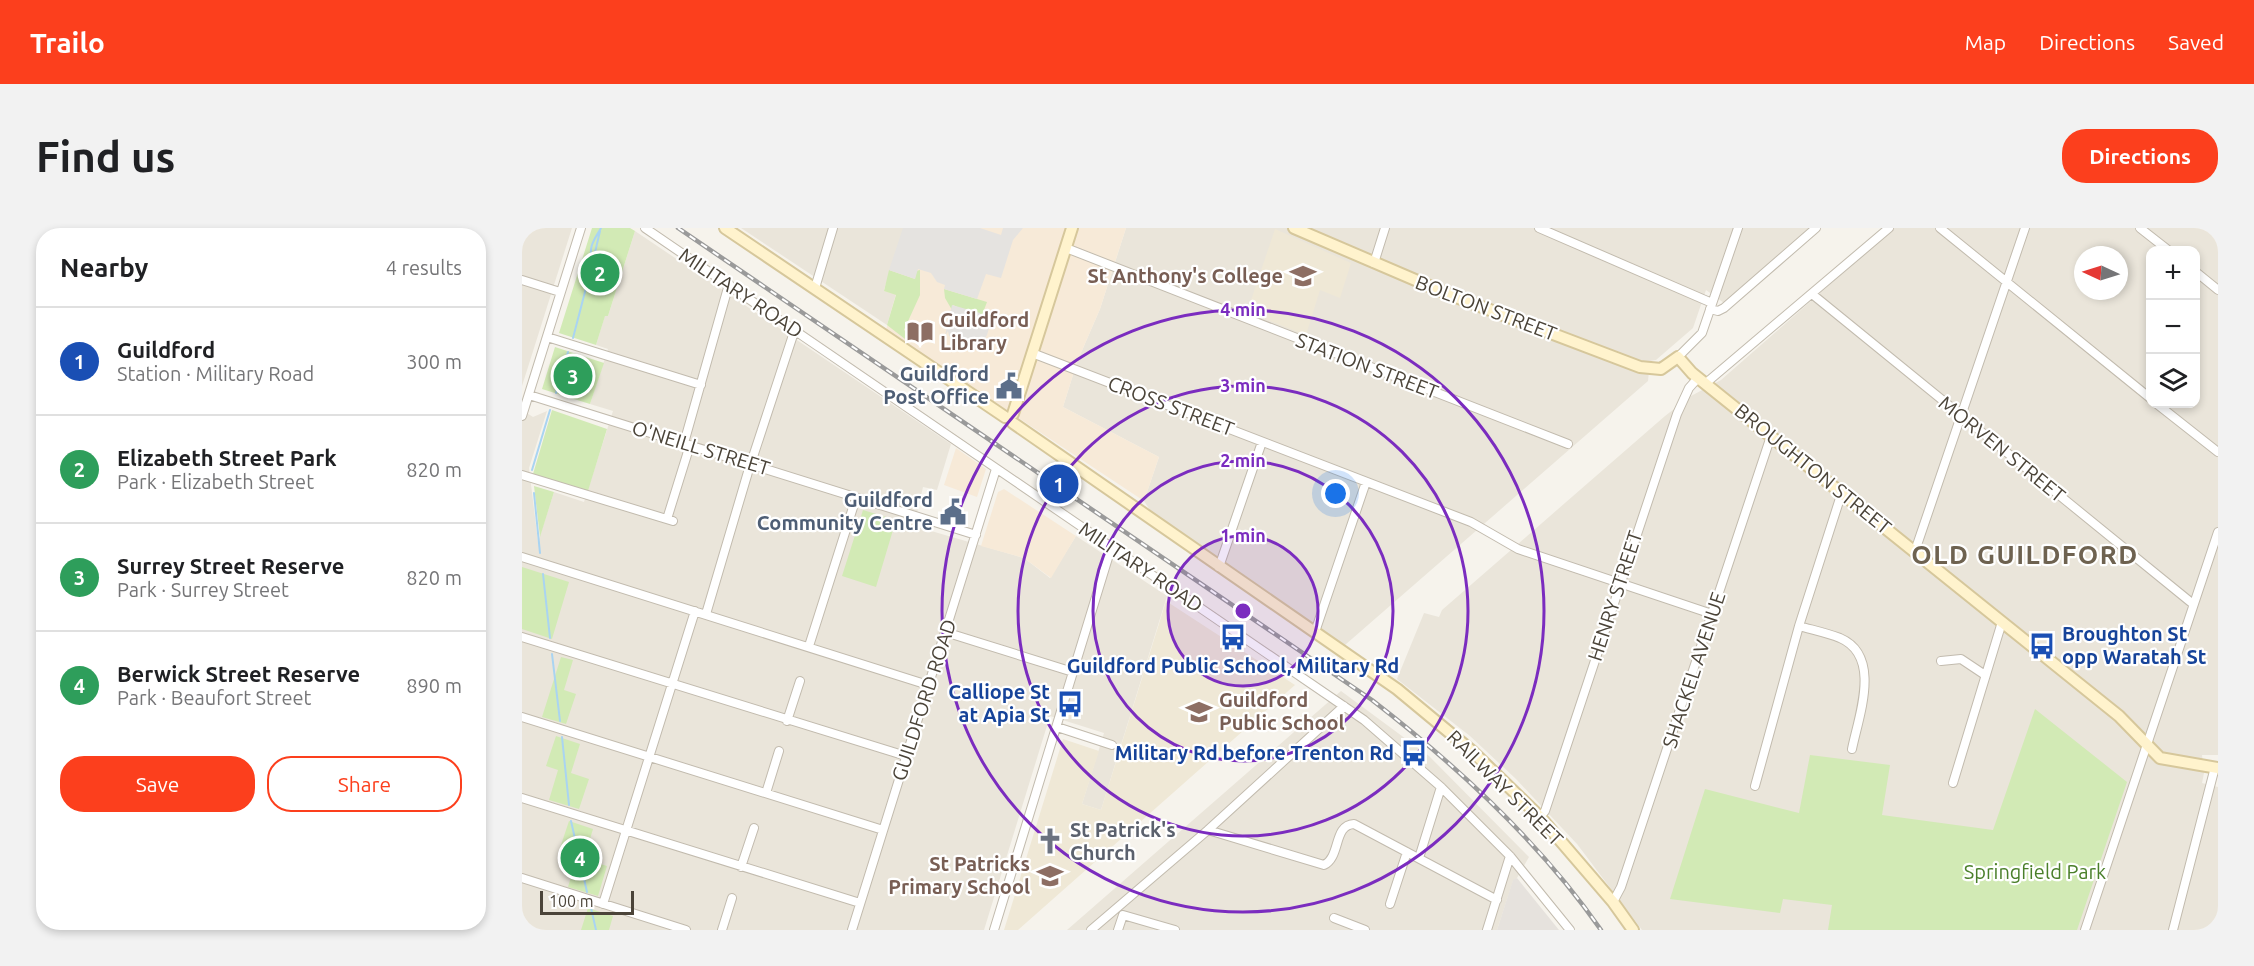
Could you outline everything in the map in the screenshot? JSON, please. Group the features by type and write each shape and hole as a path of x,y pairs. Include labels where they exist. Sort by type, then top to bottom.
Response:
{"street":[{"path":"522,416 581,228"},
{"name":"MILITARY ROAD","path":"645,228 1344,706 1442,786 1510,856 1570,930"},
{"name":"RAILWAY STREET","path":"725,228 1010,418 1219,567 1397,688 1465,746 1540,817 1613,902 1633,930"},
{"path":"814,288 833,228"},
{"path":"1010,418 1072,228"},
{"name":"BOLTON STREET","path":"1294,228 1458,298 1640,368 1661,369 1678,357"},
{"path":"1374,263 1385,228"},
{"path":"1539,228 1718,311 1816,228"},
{"path":"1678,357 1702,333 1738,228"},
{"name":"HENRY STREET","path":"1540,817 1545,811 1677,414 1696,375 1812,294 1889,228"},
{"path":"1940,228 2146,394"},
{"path":"1915,551 2025,228"},
{"path":"2140,228 2163,246"},
{"name":"STATION STREET","path":"1066,248 1568,444"},
{"path":"2200,275 2218,290"},
{"path":"522,280 560,292"},
{"path":"522,475 670,520 701,385 729,284"},
{"name":"MORVEN STREET","path":"1812,294 2193,604"},
{"path":"706,614 750,464 795,329"},
{"path":"547,337 701,385"},
{"name":"CROSS STREET","path":"1032,353 1487,530 1518,549 1712,614"},
{"name":"BROUGHTON STREET","path":"1678,357 1696,375 2119,716 2147,741 2160,758 2217,768"},
{"name":"O'NEILL STREET","path":"529,394 976,535"},
{"path":"2162,408 2218,452"},
{"name":"SHACKEL AVENUE","path":"1613,902 1621,886 1771,436"},
{"path":"1219,567 1263,442"},
{"name":"GUILDFORD ROAD","path":"852,930 996,469"},
{"path":"1316,632 1366,482"},
{"path":"1755,786 1799,626 1842,492"},
{"path":"809,646 856,498"},
{"path":"2085,930 2218,532"},
{"path":"994,930 1112,548"},
{"path":"522,557 928,685"},
{"path":"603,904 695,611"},
{"path":"1953,783 2002,622"},
{"path":"1799,626 1842,639 1856,650 1864,662 1864,685 1852,749"},
{"path":"945,632 1073,672"},
{"path":"522,637 906,756"},
{"path":"1941,661 1961,659 1986,675"},
{"path":"787,721 800,681"},
{"path":"1091,930 1208,830 1344,706"},
{"path":"522,717 883,830"},
{"path":"1057,727 1112,745"},
{"path":"766,793 779,751"},
{"path":"2174,930 2217,768"},
{"path":"1419,858 1442,786"},
{"path":"522,798 860,903"},
{"path":"1208,830 1324,865 1333,858 1345,826 1358,825 1497,900"},
{"path":"741,867 754,828"},
{"path":"1390,904 1407,852"},
{"path":"1487,930 1510,856"},
{"path":"522,879 686,930"},
{"path":"722,930 732,898"},
{"path":"1118,907 1123,915 1170,929"},
{"path":"1118,930 1123,915"},
{"path":"1334,918 1365,930"}],"shaded area":[{"path":"522,228 572,228 522,386"},
{"path":"741,228 904,228 884,290 896,294 887,325"},
{"path":"903,228 980,228 1001,235 1003,228 1023,228 1013,240 1001,278 986,274 977,299 944,289 945,285 937,282 931,273 918,269 915,279 889,270"},
{"path":"904,228 1126,228 1100,309 1077,362 1063,407 1159,457 1144,501 886,330 896,295 884,291"},
{"path":"1126,228 1809,228 1724,303 1706,290 1693,328 1656,360 1650,361 1648,381 1345,645 1154,516 1144,501 1159,457 1063,407 1077,362 1100,309"},
{"path":"1894,228 2218,228 2218,755 2202,755 2204,773 2202,783 2218,787 2218,930 1642,930 1577,844 1516,779 1470,736 1397,679 1424,613 1439,617 1442,610 1691,396 1721,380"},
{"name":"St Anthony's College","path":"1275,229 1351,263 1340,298 1320,290 1306,335 1247,312"},
{"path":"635,231 951,444 937,490 923,487 914,526 1024,558 1050,578 1076,536 1167,596 1101,810 1082,804 1104,733 1050,716 984,930 522,930 522,410 533,417 547,411 529,468 538,542 554,492 584,502 613,411 590,404 608,349 596,345 605,315 608,316"},
{"path":"952,305 980,313 982,318 991,321 987,335 980,346 949,336 948,331 945,336"},
{"path":"956,448 986,469 977,497 944,485"},
{"path":"1004,489 1076,536 1051,578 1024,558 981,546 998,492"},
{"name":"Guildford Public School","path":"1166,601 1295,685 1018,930 1004,930 1063,739 1099,751 1082,804 1101,810"},
{"path":"1341,691 1429,756 1529,857 1513,881 1497,930 1067,930"},
{"path":"1517,878 1559,930 1497,930 1513,880"}],"green space":[{"path":"592,228 630,228 635,231 608,316 605,316 596,345 559,333"},
{"path":"889,270 915,279 916,271 920,270 920,295 904,330 907,332 905,339 887,325 896,295 884,291"},
{"path":"944,289 987,302 981,318 953,305 952,310 945,298"},
{"path":"555,347 604,363 590,404 542,389"},
{"path":"552,410 607,429 588,491 533,474"},
{"path":"534,486 554,492 540,537"},
{"path":"863,510 896,520 876,587 842,576"},
{"path":"522,567 569,582 552,639 522,629"},
{"path":"561,657 573,660 564,690 576,694 566,724 542,717"},
{"name":"Springfield Park","path":"2035,709 2127,782 2077,930 1828,930 1832,905 1783,899 1780,913 1670,899 1705,789 1799,813 1810,755 1890,765 1882,815 1993,830"},
{"path":"556,736 580,744 571,773 589,779 579,809 549,800 558,770 546,766"},
{"path":"569,821 593,829 584,859 607,866 598,896 568,887 577,857 559,851"},
{"path":"588,908 613,916 609,930 581,930"}],"waterway":[{"path":"573,338 593,261 591,247 601,228"},
{"path":"593,261 600,231"},
{"path":"556,393 568,352"},
{"path":"532,470 550,410"},
{"path":"534,493 540,553"},
{"path":"543,574 550,638"},
{"path":"552,654 560,721"},
{"path":"562,737 569,805"},
{"path":"571,821 587,892"},
{"path":"591,908 596,930"}],"railway":[{"path":"678,228 1372,700 1435,751 1495,806 1551,866 1601,930"}],"place":[{"name":"Elizabeth Street Park","path":"600,273"},
{"name":"St Anthony's College","path":"1303,276"},
{"name":"Guildford Library","path":"920,332"},
{"name":"Surrey Street Reserve","path":"573,376"},
{"name":"Guildford Post Office","path":"1009,386"},
{"name":"Guildford","path":"1059,484"},
{"name":"Guildford Community Centre","path":"953,512"},
{"name":"Guildford Public School, Military Rd","path":"1233,637"},
{"name":"Broughton St opp Waratah St","path":"2042,646"},
{"name":"Calliope St at Apia St","path":"1070,704"},
{"name":"Guildford Public School","path":"1199,712"},
{"name":"Military Rd before Trenton Rd","path":"1414,753"},
{"name":"St Patrick's Church","path":"1050,841"},
{"name":"Berwick Street Reserve","path":"580,858"},
{"name":"St Patricks Primary School","path":"1050,876"}],"district":[{"name":"OLD GUILDFORD","path":"2025,555"}]}
